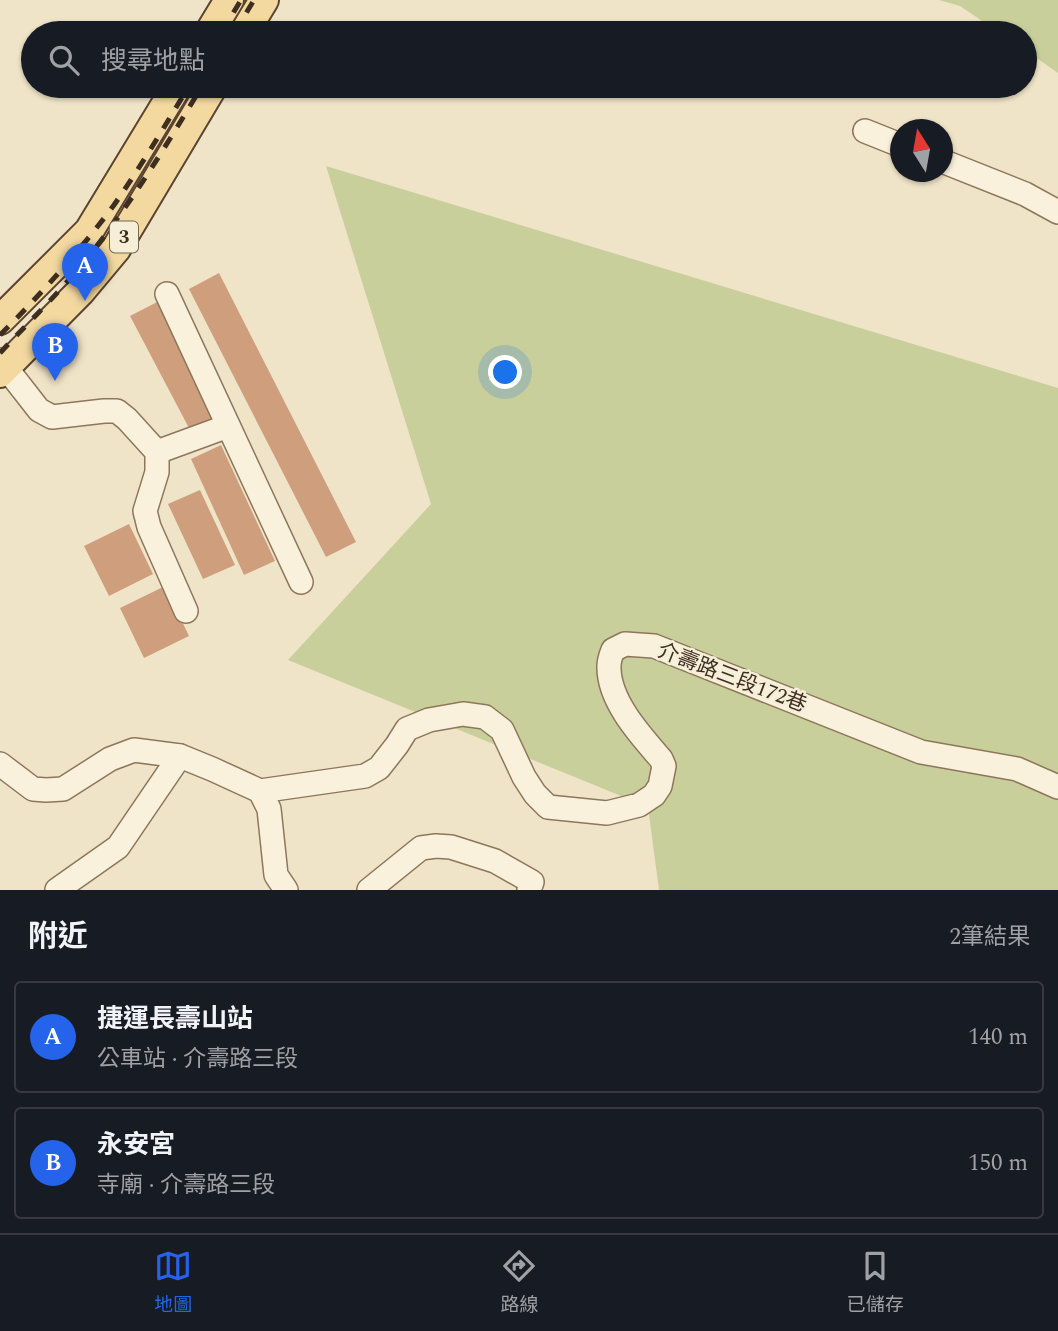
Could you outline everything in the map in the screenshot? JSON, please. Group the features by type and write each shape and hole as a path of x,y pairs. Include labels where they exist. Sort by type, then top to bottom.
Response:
{"main road":[{"path":"216,21 229,0"},
{"path":"251,21 264,0"},
{"name":"3","path":"0,320 89,231 170,98"},
{"name":"3","path":"2,367 80,292 116,249 206,98"}],"street":[{"path":"865,131 890,141"},
{"path":"953,165 1025,194 1058,212"},
{"path":"167,294 301,582"},
{"path":"2,367 39,410 52,417 117,411 157,452 157,472 145,511 149,527 186,611"},
{"path":"157,452 228,426"},
{"name":"介壽路三段172巷","path":"260,792 365,776 379,768 407,729 429,720 463,714 485,717 502,730 524,777 548,807 607,813 639,805 654,795 660,786 664,766 626,718 611,684 608,665 613,650 625,644 654,646 921,751 1017,769 1058,787"},
{"path":"0,764 33,789 63,789 110,759 134,750 180,756 260,792 269,809 276,875 286,890"},
{"path":"57,890 118,847 180,756"},
{"path":"369,890 421,848 436,846 451,847 495,861 532,882 529,890"}],"green space":[{"path":"939,0 1058,0 1058,73 1037,58 1037,21 982,21 960,6"},
{"path":"326,166 1058,388 1058,890 659,890 648,807 288,660 431,504"}],"building":[{"path":"219,273 356,542 326,557 189,289"},
{"path":"161,300 221,413 190,430 130,316"},
{"path":"221,445 275,561 244,575 191,459"},
{"path":"200,490 235,565 203,579 168,504"},
{"path":"129,524 153,574 109,596 84,546"},
{"path":"165,586 189,636 144,658 120,608"}],"railway":[{"path":"228,21 241,0"},
{"path":"241,21 254,0"},
{"path":"0,335 60,272 101,222 134,176 182,98"},
{"path":"0,353 64,285 109,230 195,98"}],"place":[{"name":"捷運長壽山站","path":"85,301"},
{"name":"永安宮","path":"55,381"}]}
